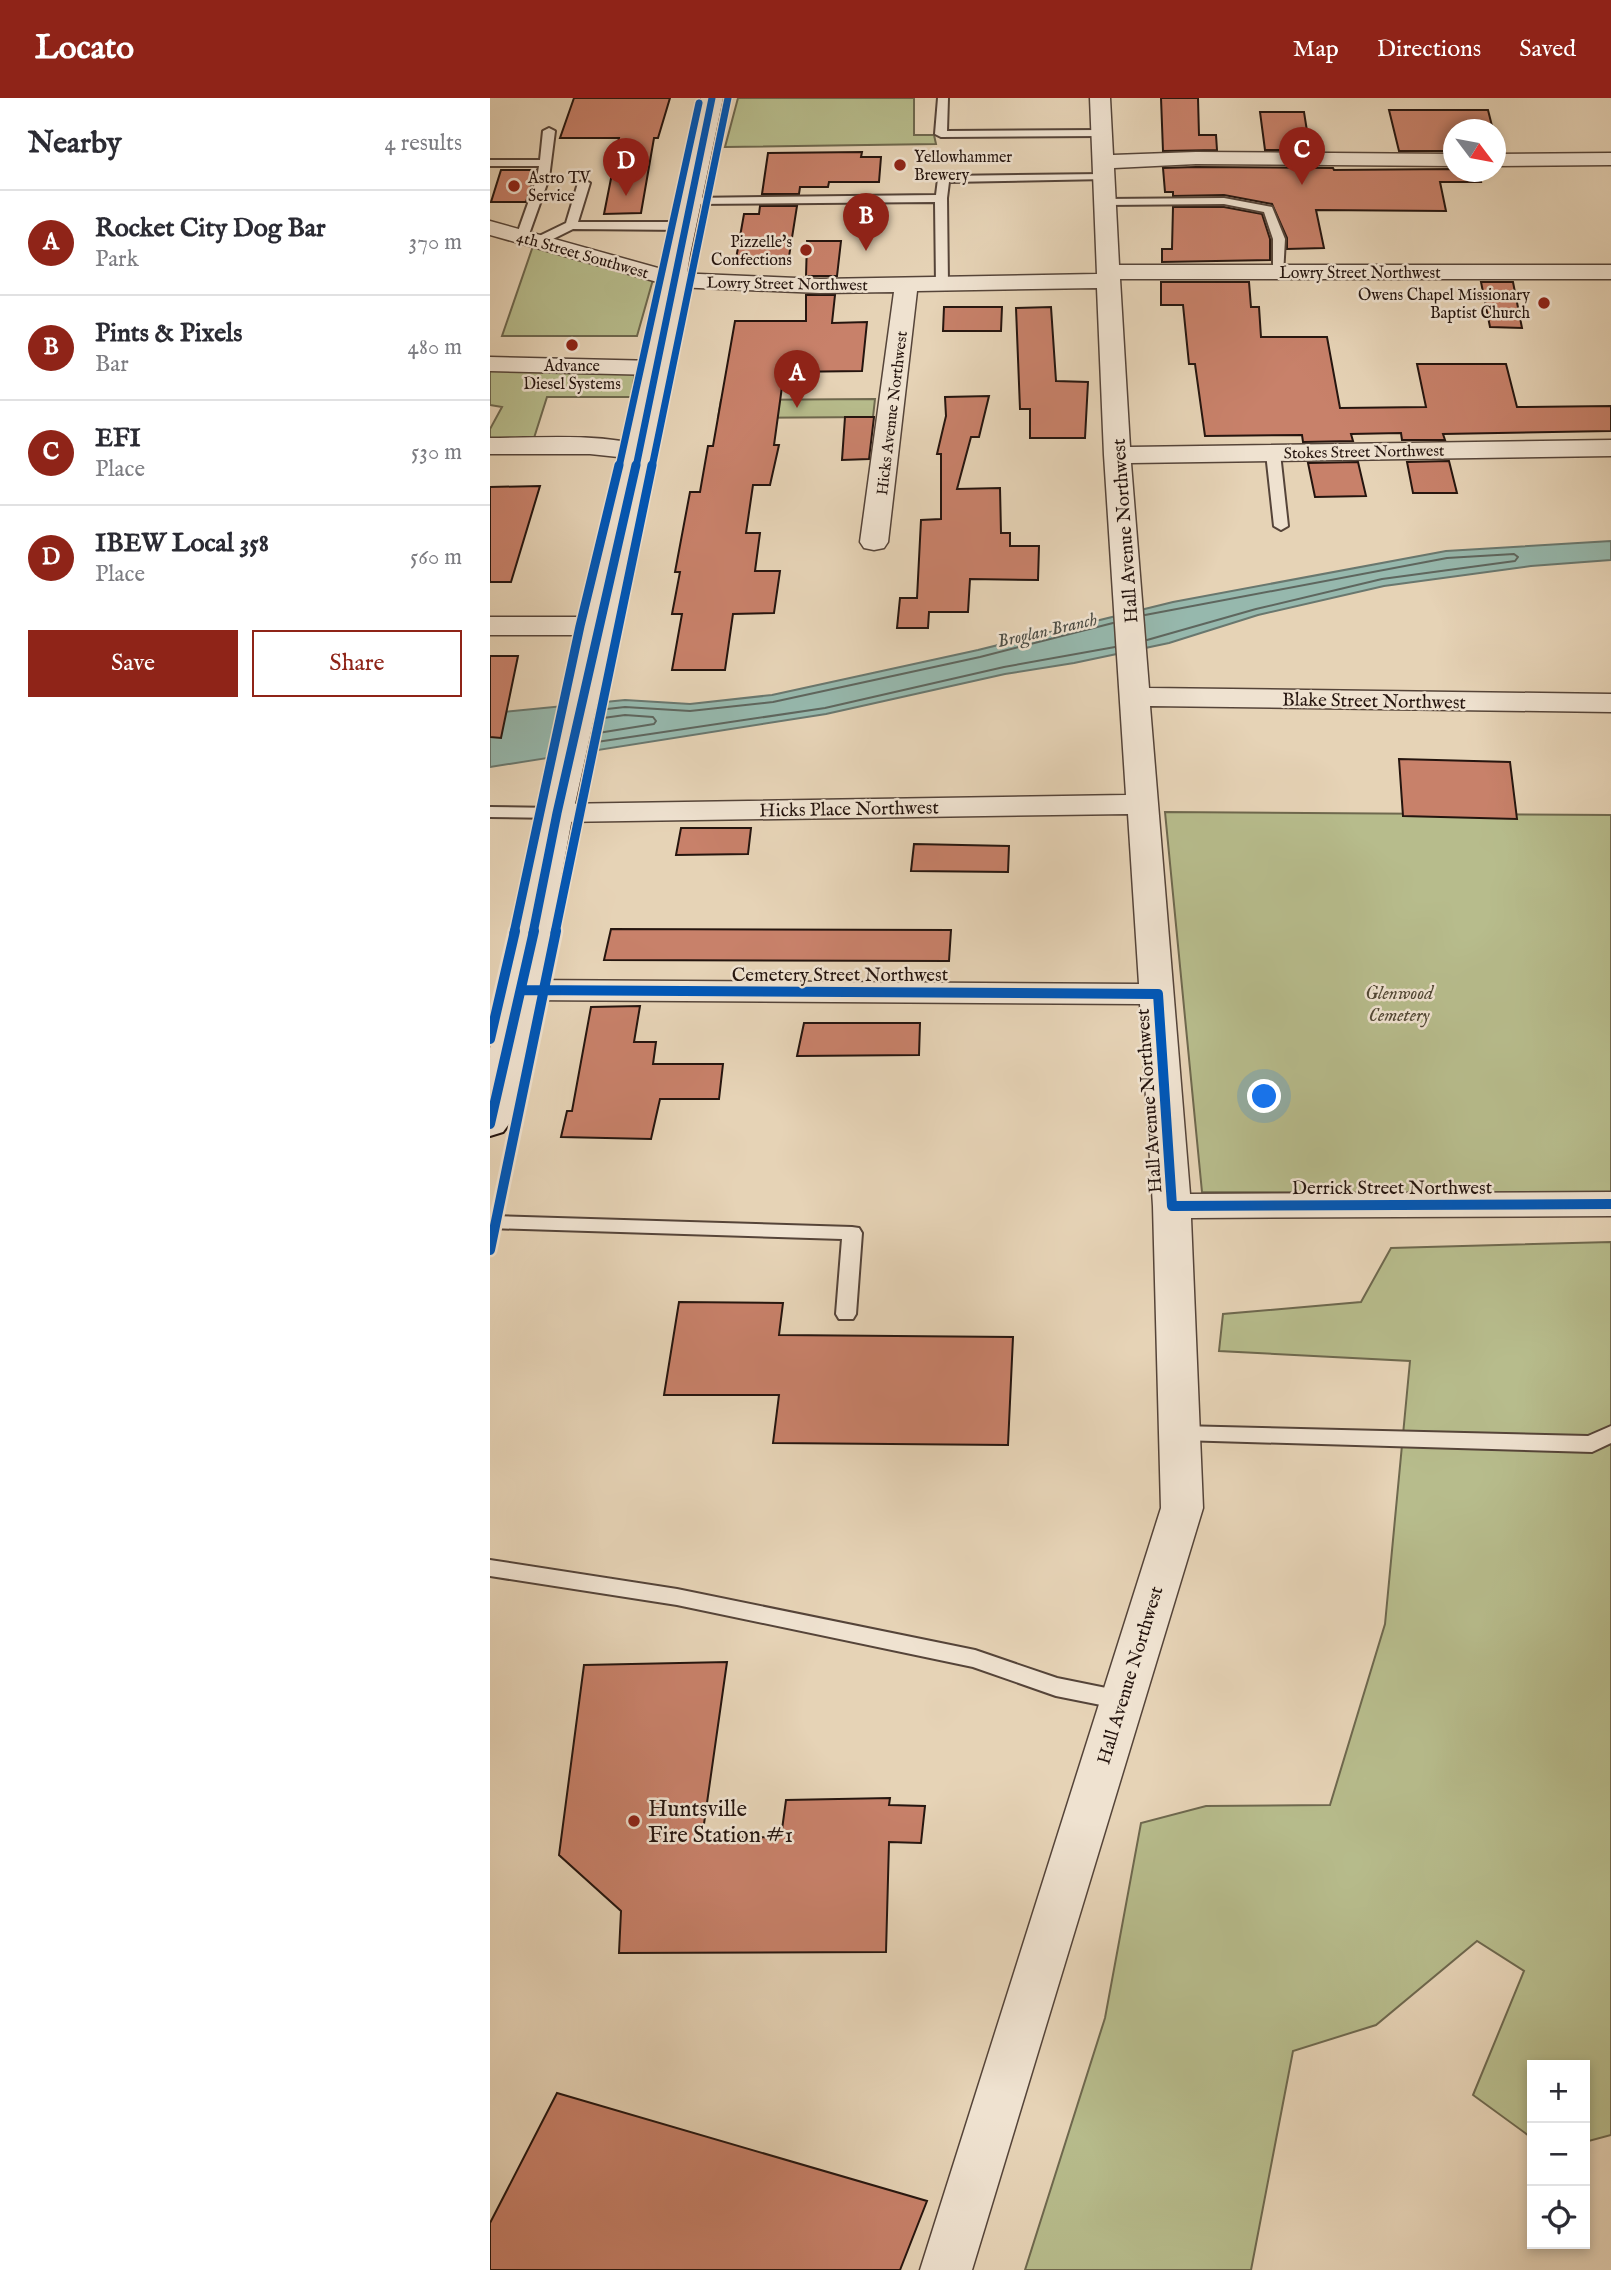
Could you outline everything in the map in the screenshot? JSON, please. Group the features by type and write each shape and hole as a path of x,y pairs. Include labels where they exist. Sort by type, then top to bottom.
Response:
{"street":[{"path":"490,1124 496,1076 522,990 557,813 637,451 658,368 712,98"},
{"name":"Hall Avenue Northwest","path":"946,2270 1182,1507 1172,1206 1158,994 1141,804 1134,653 1117,455 1100,98"},
{"path":"1103,170 1196,159 1443,160"},
{"path":"1506,160 1611,159"},
{"name":"4th Street Southwest","path":"490,228 675,280"},
{"name":"Lowry Street Northwest","path":"675,280 820,286 1279,272 1611,272"},
{"name":"Hicks Avenue Northwest","path":"874,542 906,285"},
{"path":"490,364 658,368"},
{"path":"490,446 590,446 637,451"},
{"name":"Stokes Street Northwest","path":"1117,455 1611,448"},
{"path":"490,626 599,626"},
{"name":"Blake Street Northwest","path":"1136,697 1611,703"},
{"name":"Hicks Place Northwest","path":"557,813 1141,804"},
{"name":"Cemetery Street Northwest","path":"522,990 1158,994"},
{"name":"Derrick Street Northwest","path":"1172,1206 1611,1204"}],"lane":[{"path":"943,98 941,134 1101,133"},
{"path":"530,240 543,178 549,131"},
{"path":"490,163 545,163"},
{"path":"942,284 941,198 944,179 1103,170"},
{"path":"571,225 584,183"},
{"path":"530,240 571,225 687,214 941,198"},
{"path":"1105,202 1224,201 1268,209 1277,226 1281,249 1279,272"},
{"path":"1273,453 1281,526"},
{"path":"490,812 557,813"},
{"path":"490,1222 852,1233 846,1314"},
{"path":"1180,1433 1592,1444 1611,1433"},
{"path":"490,1568 677,1597 975,1660 1056,1687 1121,1700"}],"green space":[{"path":"738,98 914,98 914,135 934,135 936,144 725,147"},
{"path":"533,246 654,276 637,336 502,336"},
{"path":"636,367 631,397 547,397 534,438 490,438 490,429 502,407 490,405 490,368"},
{"path":"875,399 873,417 718,418 721,400"},
{"name":"Glenwood Cemetery","path":"1165,812 1611,815 1611,1193 1202,1192"},
{"path":"1611,1242 1611,2135 1590,2141 1590,2060 1527,2060 1527,2134 1473,2095 1524,1971 1477,1941 1376,2025 1293,2051 1251,2270 1025,2270 1105,2018 1141,1823 1206,1806 1330,1805 1385,1624 1410,1361 1219,1351 1223,1314 1361,1302 1391,1248"}],"water":[{"path":"1611,541 1611,560 1531,566 1384,586 1258,615 1169,643 1005,674 826,714 490,767 490,716 503,712 625,700 690,704 772,695 978,650 1173,602 1446,551"}],"building":[{"path":"574,98 670,98 658,138 654,138 641,213 604,214 619,138 560,138"},
{"path":"1161,98 1198,98 1199,135 1216,135 1217,150 1163,151"},
{"path":"1389,110 1488,110 1490,119 1443,119 1443,151 1399,151"},
{"path":"1260,112 1304,112 1310,150 1265,150"},
{"path":"862,152 861,157 881,157 879,182 829,182 828,187 800,187 799,194 762,194 768,153"},
{"path":"1163,168 1443,169 1443,182 1440,182 1446,211 1316,210 1324,248 1287,249 1287,238 1272,204 1224,195 1173,196 1173,192 1165,192"},
{"name":"Astro TV Service","path":"501,170 536,170 526,202 491,202"},
{"path":"760,206 797,206 788,263 749,264 736,259 744,214 759,214"},
{"path":"1173,207 1224,207 1262,214 1270,239 1270,260 1162,262 1162,249 1172,249"},
{"path":"807,241 841,241 837,276 806,276"},
{"path":"1161,282 1249,282 1251,307 1259,307 1261,337 1327,337 1340,408 1426,407 1417,364 1506,364 1517,407 1611,406 1611,431 1443,434 1445,440 1402,440 1401,433 1351,434 1353,441 1303,442 1302,435 1205,436 1195,364 1189,364 1183,305 1161,305"},
{"path":"1481,282 1513,282 1522,328 1490,327"},
{"path":"806,295 835,295 832,323 867,322 862,371 784,372 774,445 779,445 770,485 753,485 746,533 760,533 755,571 780,571 774,613 733,614 725,670 672,670 682,614 672,614 680,572 675,572 690,492 700,492 708,446 713,446 735,321 806,321"},
{"path":"944,307 1002,307 1001,331 943,331"},
{"path":"1051,307 1056,381 1088,382 1085,438 1030,438 1030,409 1020,409 1016,308"},
{"path":"989,396 979,437 971,437 957,489 1000,488 1001,533 1010,533 1010,546 1039,546 1038,580 970,579 968,612 929,612 928,628 897,628 900,598 917,598 921,520 941,519 941,454 937,454 946,416 945,397"},
{"path":"845,417 874,417 869,459 842,460"},
{"path":"1449,461 1457,493 1413,493 1407,462"},
{"path":"1358,462 1366,496 1315,497 1308,463"},
{"path":"540,486 511,582 490,582 490,487"},
{"path":"490,656 518,656 501,738 490,737"},
{"path":"1399,759 1510,762 1517,819 1403,816"},
{"path":"681,828 751,828 748,854 676,855"},
{"path":"914,844 1009,846 1008,872 911,871"},
{"path":"611,929 951,930 949,961 604,960"},
{"path":"640,1006 634,1042 656,1042 653,1064 723,1064 719,1099 660,1099 651,1139 561,1137 567,1111 572,1111 591,1007"},
{"path":"804,1023 920,1023 919,1055 797,1056"},
{"path":"679,1302 783,1303 779,1335 1013,1337 1008,1445 773,1443 779,1395 664,1395"},
{"name":"Huntsville Fire Station #1","path":"727,1662 702,1838 781,1837 786,1800 890,1798 889,1805 925,1806 921,1843 889,1842 886,1952 619,1953 621,1911 559,1855 584,1665"},
{"path":"557,2093 927,2201 900,2270 490,2270 490,2223"}],"cycle path":[{"path":"490,1124 522,990 557,813 658,368 678,255 712,98"},
{"path":"490,1250 728,98"},
{"path":"490,1039 542,813 580,626 623,449 699,103"},
{"path":"522,990 1158,994 1172,1206 1611,1204"}],"place":[{"name":"Yellowhammer Brewery","path":"900,165"},
{"name":"EFI","path":"1302,185"},
{"name":"Astro TV Service","path":"514,186"},
{"name":"IBEW Local 358","path":"626,196"},
{"name":"Pizzelle's Confections","path":"806,250"},
{"name":"Pints & Pixels","path":"866,251"},
{"name":"Owens Chapel Missionary Baptist Church","path":"1544,303"},
{"name":"Advance Diesel Systems","path":"572,345"},
{"name":"Rocket City Dog Bar","path":"797,408"},
{"name":"Huntsville Fire Station #1","path":"634,1821"}],"water label":[{"name":"Broglan Branch","path":"1047,630"}]}
